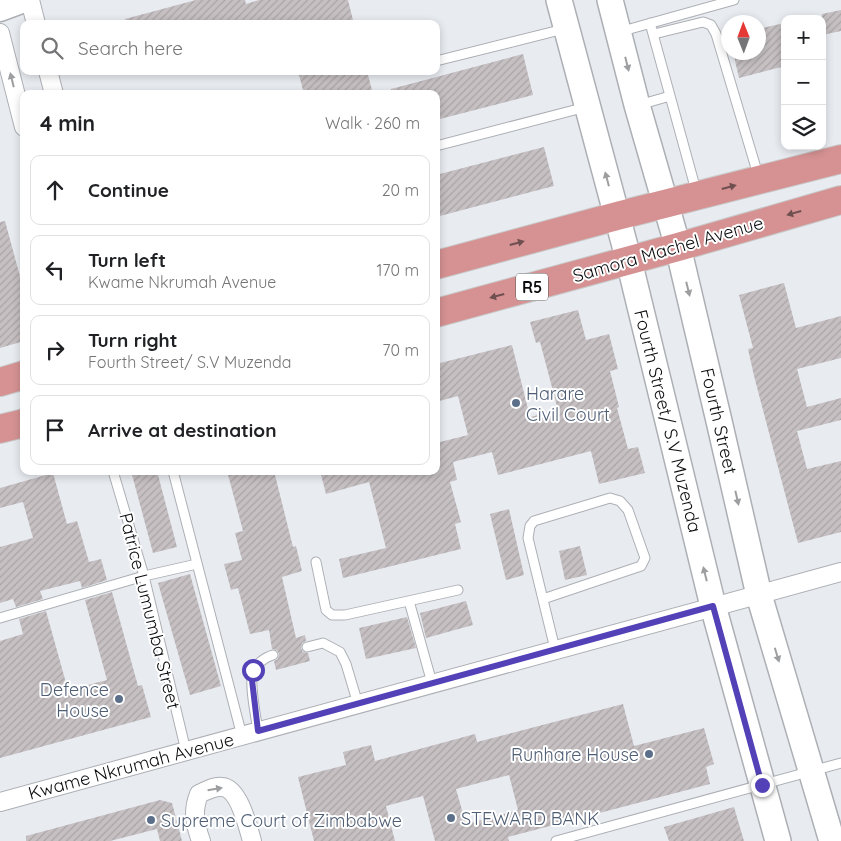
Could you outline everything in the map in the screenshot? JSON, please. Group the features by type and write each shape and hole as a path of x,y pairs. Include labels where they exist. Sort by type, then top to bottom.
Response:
{"highway":[{"path":"440,264 616,216 841,159"},
{"name":"Samora Machel Avenue","path":"440,312 629,261 841,200"},
{"path":"0,382 20,376"},
{"path":"0,429 20,424"}],"main road":[{"name":"Fourth Street/ S.V Muzenda","path":"559,0 629,261 713,606 778,841"},
{"name":"Fourth Street","path":"610,0 678,247 720,421 758,594 832,841"}],"street":[{"path":"0,10 29,0 35,20"},
{"path":"0,33 20,111"},
{"path":"49,75 53,90"},
{"name":"Kwame Nkrumah Avenue","path":"0,802 841,572"},
{"path":"201,841 196,825 194,806 199,794 210,789 223,787 236,798 244,814 252,841"}],"lane":[{"path":"619,32 734,0"},
{"path":"654,34 703,22 711,25 716,34 759,179"},
{"path":"650,23 697,196"},
{"path":"440,60 566,28"},
{"path":"638,105 670,96"},
{"path":"440,145 588,107"},
{"name":"Patrice Lumumba Street","path":"114,475 144,576 186,751"},
{"path":"174,475 197,564 250,733"},
{"path":"543,599 641,566 645,558 628,510 620,501 610,498 534,521 530,526 528,538 555,649"},
{"path":"316,562 326,610 332,615 345,615 458,590"},
{"path":"0,618 144,576 197,564"},
{"path":"409,601 432,683"},
{"path":"307,647 323,644 340,652 346,664 358,704"},
{"path":"250,733 253,670 265,658 273,656"},
{"path":"556,841 841,763"}],"building":[{"path":"196,0 245,0 246,4 259,0 348,0 353,20 125,20"},
{"path":"841,10 841,31 826,34 826,15 822,14"},
{"path":"781,24 781,67 739,78 735,60 766,60 766,27"},
{"path":"523,54 533,95 440,119 440,90 391,89"},
{"path":"299,75 368,75 372,90 303,90"},
{"path":"544,147 554,186 440,216 440,174"},
{"path":"5,221 20,276 20,342 0,348 0,222"},
{"path":"784,283 796,328 841,316 841,358 797,369 807,407 841,398 841,420 797,431 807,469 841,461 841,532 798,543 754,376 748,349 753,348 739,295"},
{"path":"578,310 586,340 609,334 618,369 610,371 619,407 617,408 628,449 638,447 645,473 599,484 591,451 498,475 492,452 453,462 457,480 450,482 461,522 455,524 461,549 343,578 339,559 386,548 369,482 326,494 321,475 440,475 440,442 468,435 458,396 440,401 440,363 512,345 530,417 558,410 540,342 536,343 530,322"},
{"path":"46,475 54,475 67,524 77,521 89,562 101,559 107,580 82,588 80,581 40,591 43,599 16,607 13,599 0,603 0,547 33,538 23,502 0,508 0,488"},
{"path":"132,475 158,475 177,547 153,553"},
{"path":"228,475 275,475 293,547 296,546 302,571 282,577 296,638 305,635 306,641 302,643 301,648 303,652 308,653 310,661 276,670 274,661 278,659 279,654 277,650 272,649 269,630 250,634 238,588 231,590 224,564 242,560 235,533 243,531"},
{"path":"509,509 524,575 506,580 490,514"},
{"path":"580,546 587,575 565,580 559,551"},
{"path":"190,574 221,686 190,695 158,583"},
{"path":"112,592 138,686 142,685 151,717 0,758 0,641 23,634 19,619 46,611 68,690 107,680 85,600"},
{"path":"466,601 473,625 426,638 420,613"},
{"path":"407,617 416,648 366,659 359,628"},
{"path":"623,704 634,746 704,728 714,764 706,767 710,784 508,837 509,841 435,841 423,796 386,806 395,841 314,841 298,777 346,765 343,752 371,745 375,761 475,734 477,742","holes":["509,775 518,810 466,824 456,789"]},
{"path":"160,800 172,803 182,841 160,841 157,829 110,841 26,841 26,836"},
{"path":"734,807 744,841 669,841 664,827"}],"place":[{"name":"Harare Civil Court","path":"516,403"},
{"name":"Defence House","path":"119,699"},
{"name":"Runhare House","path":"649,754"},
{"name":"STEWARD BANK","path":"451,818"},
{"name":"Supreme Court of Zimbabwe","path":"151,820"}],"route":[{"path":"253,670 252,680 258,731 713,606 762,785"}]}
